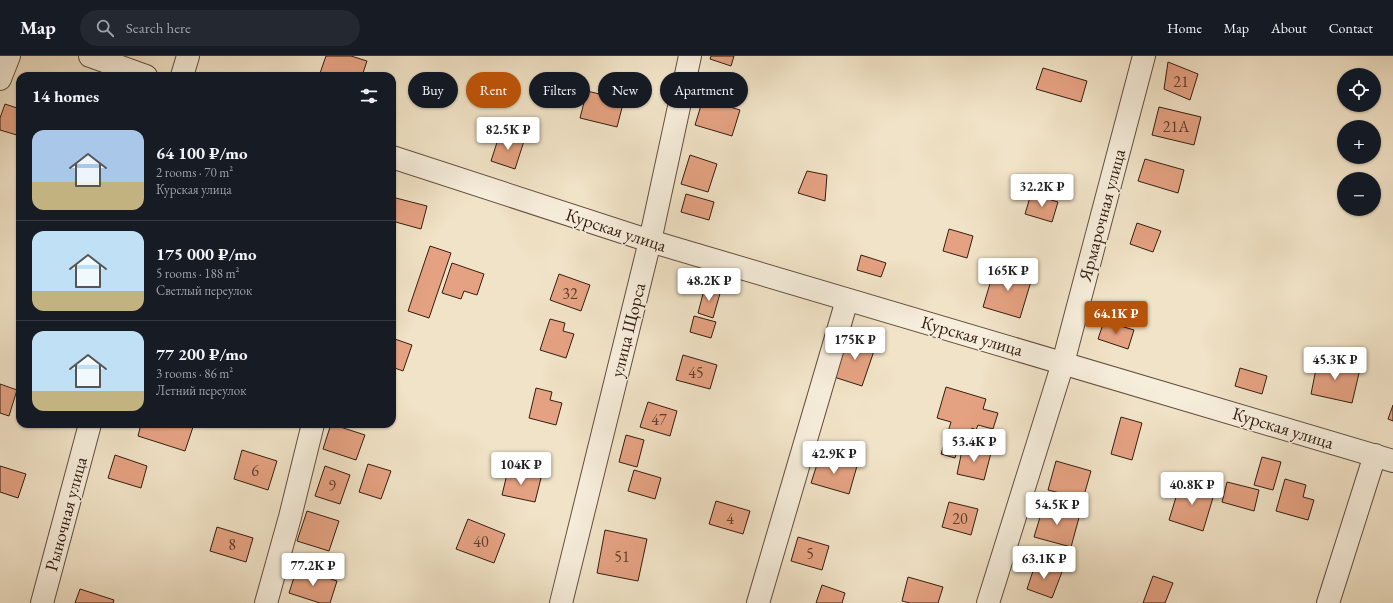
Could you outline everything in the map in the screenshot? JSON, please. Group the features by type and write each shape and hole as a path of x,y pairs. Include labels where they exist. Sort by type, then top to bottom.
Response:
{"street":[{"path":"0,79 9,56"},
{"path":"90,56 135,72"},
{"path":"183,72 188,56"},
{"name":"улица Щорса","path":"560,603 650,242 690,56"},
{"name":"Ярмарочная улица","path":"988,603 1063,363 1144,56"},
{"name":"Курская улица","path":"396,160 650,242 1384,458"},
{"path":"758,603 847,300"},
{"name":"Рыночная улица","path":"42,603 89,428"},
{"path":"266,603 290,517 312,428"},
{"path":"1328,603 1384,458"}],"building":[{"path":"326,56 351,56 367,61 363,72 320,72"},
{"path":"711,56 734,56 731,66 710,59"},
{"path":"1168,62 1198,74 1190,100 1164,89"},
{"path":"1043,68 1087,81 1081,102 1036,89"},
{"path":"590,92 598,94 598,108 622,108 617,127 580,118 583,108 590,108"},
{"path":"5,104 16,108 16,135 0,130 0,118"},
{"path":"1159,107 1201,117 1194,145 1152,135"},
{"path":"700,108 733,108 740,110 732,136 695,125"},
{"path":"500,133 524,141 515,169 491,161"},
{"path":"690,155 717,164 708,192 681,184"},
{"path":"1145,159 1184,170 1178,193 1138,181"},
{"path":"807,171 827,175 825,201 798,193"},
{"path":"686,194 714,202 709,220 681,212"},
{"path":"1031,194 1058,202 1052,222 1025,214"},
{"path":"396,198 427,206 421,229 396,222"},
{"path":"1137,223 1161,231 1153,252 1130,244"},
{"path":"949,229 973,236 967,258 943,251"},
{"path":"430,246 451,253 429,318 408,311"},
{"path":"861,255 886,263 881,277 857,270"},
{"path":"452,263 484,274 477,295 464,291 461,299 442,293"},
{"path":"995,267 1032,278 1020,318 983,307"},
{"path":"559,274 590,285 581,311 550,300"},
{"path":"705,286 721,290 713,318 698,313"},
{"path":"694,316 716,322 711,338 690,332"},
{"path":"550,319 565,323 563,331 574,334 566,358 540,350"},
{"path":"1104,321 1134,330 1128,349 1098,339"},
{"path":"848,335 876,345 862,386 834,377"},
{"path":"396,339 412,345 403,371 396,368"},
{"path":"683,355 717,365 710,389 676,380"},
{"path":"1318,359 1360,369 1352,403 1311,394"},
{"path":"1240,368 1267,376 1262,394 1235,386"},
{"path":"0,384 16,390 16,393 9,416 0,413"},
{"path":"946,387 986,399 983,409 998,413 993,429 978,425 976,430 972,428 969,441 961,439 955,458 941,454 951,422 937,418"},
{"path":"536,388 552,392 550,400 562,403 556,425 529,418"},
{"path":"648,402 677,411 670,436 640,427"},
{"path":"1393,405 1393,421 1388,419"},
{"path":"1121,417 1142,423 1132,460 1111,454"},
{"path":"140,428 193,428 185,451 138,436"},
{"path":"330,428 343,428 365,435 356,460 323,449"},
{"path":"626,435 644,440 637,467 619,462"},
{"path":"963,446 991,453 984,480 957,474"},
{"path":"242,450 277,461 268,490 234,479"},
{"path":"115,455 147,466 141,488 108,478"},
{"path":"820,455 857,466 849,494 811,483"},
{"path":"1262,457 1281,462 1273,490 1254,485"},
{"path":"1056,461 1091,471 1083,499 1048,490"},
{"path":"368,464 391,471 381,499 359,492"},
{"path":"0,466 26,474 18,498 0,492"},
{"path":"325,466 350,475 340,504 315,496"},
{"path":"508,470 541,478 535,502 502,495"},
{"path":"634,470 661,478 655,499 628,491"},
{"path":"1285,479 1306,485 1303,497 1314,500 1308,520 1276,511"},
{"path":"1181,481 1215,491 1203,531 1169,520"},
{"path":"1227,482 1259,490 1254,511 1222,502"},
{"path":"716,501 750,511 743,534 709,524"},
{"path":"949,502 978,509 971,535 942,527"},
{"path":"1044,504 1080,514 1071,547 1034,537"},
{"path":"307,511 339,521 329,551 297,541"},
{"path":"468,519 505,534 494,563 456,549"},
{"path":"217,527 253,538 246,562 210,551"},
{"path":"605,530 647,539 638,581 597,573"},
{"path":"798,537 829,546 822,570 791,561"},
{"path":"1036,562 1062,572 1052,598 1027,589"},
{"path":"297,568 337,581 330,603 320,603 289,593"},
{"path":"1153,576 1173,583 1165,603 1143,603"},
{"path":"908,577 943,587 938,603 910,603 902,601"},
{"path":"822,585 845,593 842,603 816,603"},
{"path":"80,589 114,600 113,603 75,603"}]}
